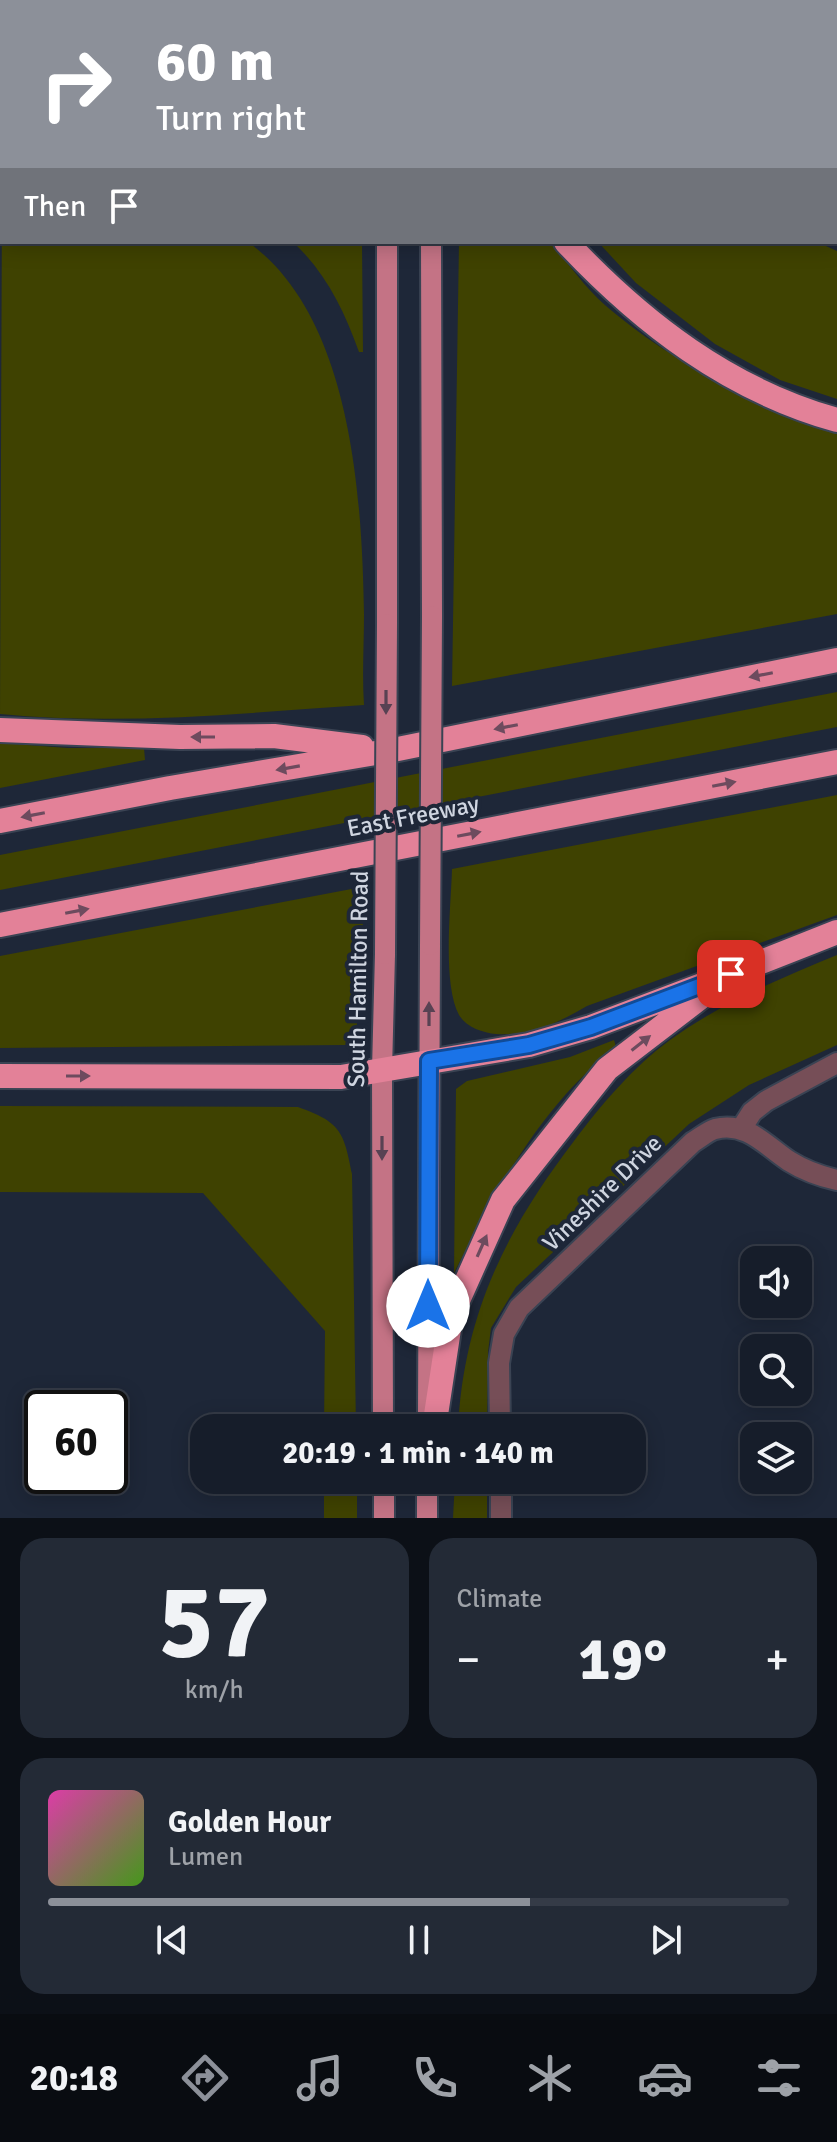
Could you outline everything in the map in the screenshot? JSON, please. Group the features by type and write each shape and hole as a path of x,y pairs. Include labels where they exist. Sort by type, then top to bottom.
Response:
{"highway":[{"path":"568,244 648,322 691,352 736,380 784,402 837,420"},
{"path":"0,821 393,750 837,660"},
{"path":"0,730 180,737 274,736 393,750"},
{"name":"East Freeway","path":"0,925 837,762"},
{"path":"0,1076 341,1077 529,1045 591,1027 837,932"},
{"path":"434,1414 451,1316 503,1200 607,1069 731,974"}],"main road":[{"name":"South Hamilton Road","path":"383,1414 387,244"},
{"path":"431,244 431,1414"},
{"path":"384,1494 384,1518"},
{"path":"427,1494 427,1518"}],"street":[{"path":"837,1063 766,1101 752,1112 741,1129 761,1138 787,1160 815,1175 837,1180"},
{"name":"Vineshire Drive","path":"500,1414 499,1363 504,1334 519,1308 693,1142 714,1129 741,1129"},
{"path":"501,1494 501,1518"}],"shaded area":[{"path":"2,244 250,244 283,274 310,315 330,361 344,412 360,517 364,705 136,719 0,714"},
{"path":"295,244 362,244 363,352 359,352 347,321 324,279"},
{"path":"459,244 553,244 603,304 662,348 748,397 837,433 837,614 452,686"},
{"path":"600,244 821,244 837,251 837,399 780,380 715,344 636,283"},
{"path":"837,692 837,727 0,890 0,855"},
{"path":"0,743 68,748 144,748 145,760 0,788"},
{"path":"837,795 837,915 587,1006 533,1031 509,1034 486,1032 470,1026 459,1015 449,965 452,869"},
{"path":"362,887 363,930 356,1040 346,1045 0,1048 0,956"},
{"path":"837,955 837,1045 749,1085 689,1124 516,1287 491,1328 487,1414 459,1414 469,1348 493,1275 528,1207 595,1114 643,1062 670,1040 709,1014"},
{"path":"614,1040 616,1047 572,1088 533,1135 491,1203 454,1273 456,1089 467,1081 570,1057"},
{"path":"0,1106 298,1107 323,1118 338,1130 352,1174 356,1414 324,1414 325,1331 203,1193 0,1192"},
{"path":"324,1494 357,1494 357,1518 324,1518"},
{"path":"454,1494 487,1494 487,1518 453,1518"}],"route":[{"path":"428,1306 429,1061 529,1045 591,1027 731,974"}]}
